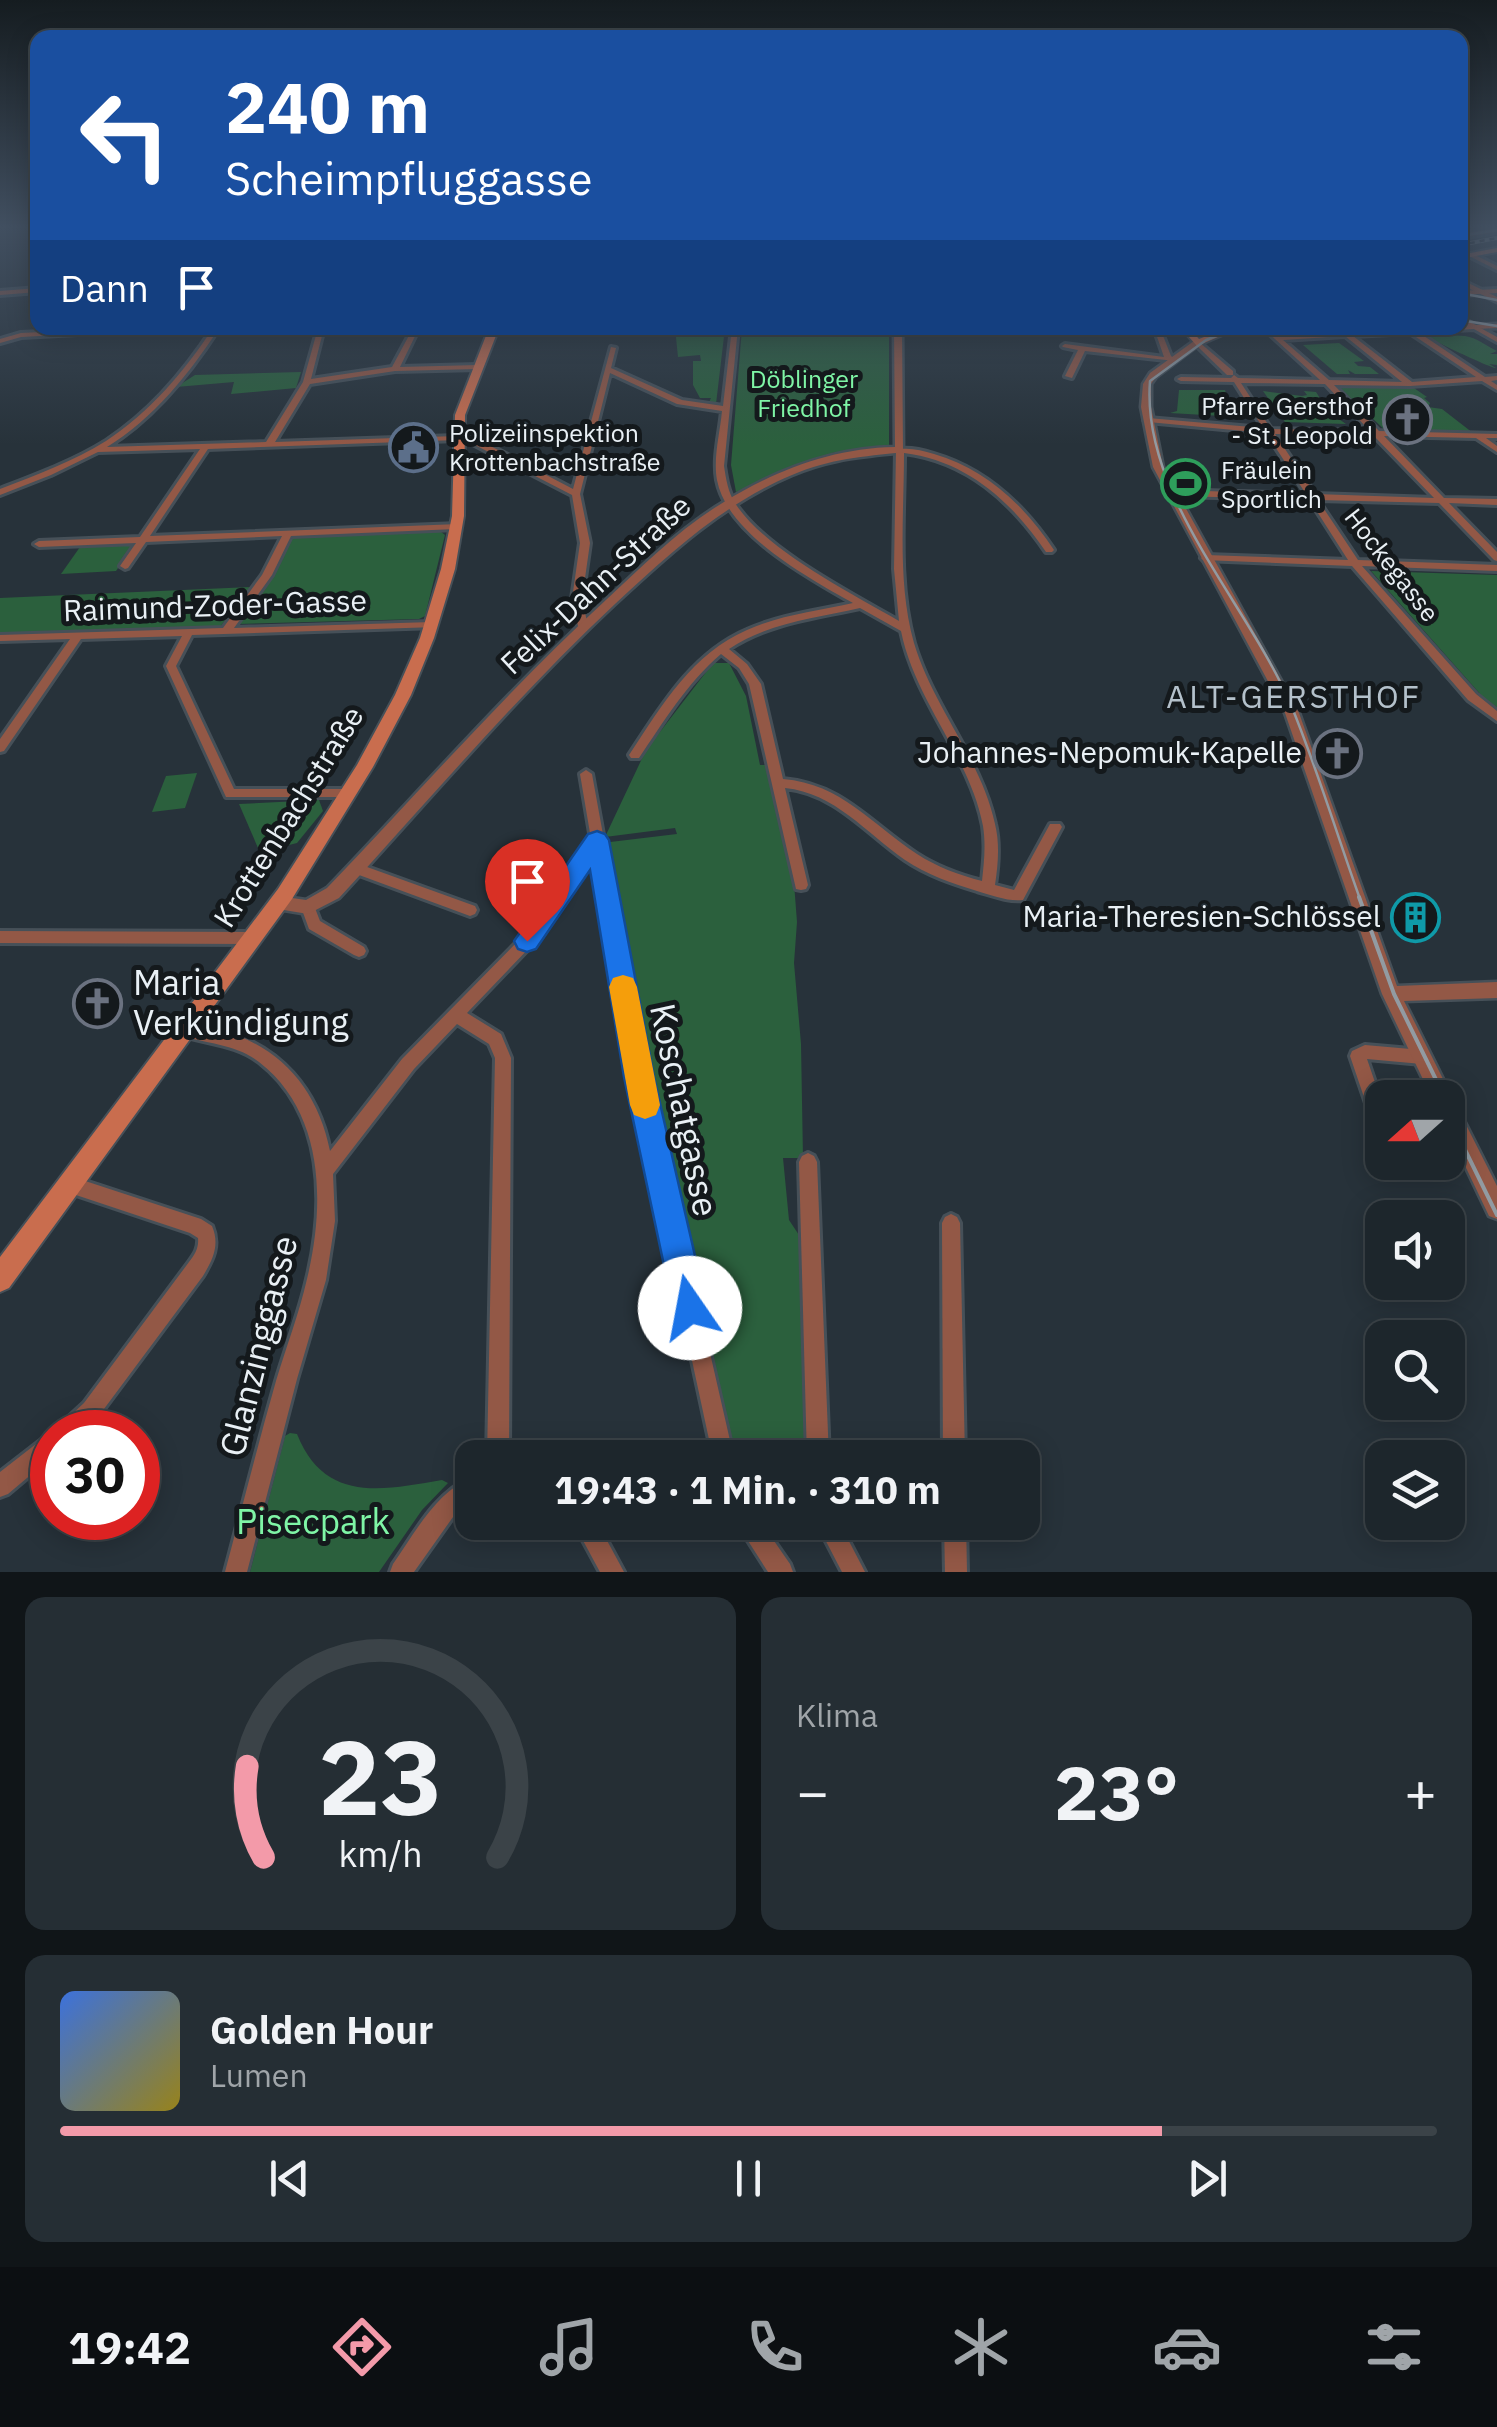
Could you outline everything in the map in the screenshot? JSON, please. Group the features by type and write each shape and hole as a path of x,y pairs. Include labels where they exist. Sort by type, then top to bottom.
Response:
{"main road":[{"name":"Krottenbachstraße","path":"0,1279 278,903 348,794 403,695 432,625 456,526 460,412 491,335"},
{"path":"1191,335 1197,343 1214,335"}],"street":[{"path":"1468,324 1497,340"},
{"path":"1468,328 1497,326"},
{"path":"0,341 30,335"},
{"path":"0,492 94,450 124,432 199,354 211,335"},
{"path":"269,444 307,382 319,335"},
{"path":"395,369 412,335"},
{"path":"733,335 720,466 729,503 780,550 905,629"},
{"path":"898,335 900,588 905,629 930,699 986,815 991,846 988,889"},
{"path":"1160,335 1173,360"},
{"path":"1274,335 1378,434 1497,558"},
{"path":"1278,338 1330,335"},
{"path":"1348,335 1410,384"},
{"path":"1418,335 1497,388"},
{"path":"1197,343 1147,383 1148,420 1156,463 1292,713 1391,994 1433,1080"},
{"name":"Hockegasse","path":"1197,343 1233,377 1356,564 1472,697 1497,717"},
{"path":"1065,346 1173,360"},
{"path":"583,626 577,599 584,543 576,494 614,348"},
{"path":"1069,376 1082,349"},
{"path":"307,382 395,369 478,367"},
{"path":"610,370 680,402 727,409"},
{"path":"1181,380 1233,377 1410,384 1497,378"},
{"path":"1148,420 1269,431 1497,436"},
{"path":"1479,437 1497,450"},
{"path":"94,450 457,438 476,442 566,493 576,494"},
{"path":"125,566 206,446"},
{"name":"Felix-Dahn-Straße","path":"308,907 327,898 583,626 729,503 783,476 837,456 900,450 940,456 974,472 1029,523 1050,550"},
{"path":"1171,494 1497,502"},
{"path":"39,544 456,526"},
{"path":"226,630 270,568 288,533"},
{"path":"1206,558 1497,568"},
{"path":"635,755 676,695 721,648 756,630 863,604"},
{"name":"Raimund-Zoder-Gasse","path":"0,638 432,625"},
{"path":"189,632 171,666 230,794 348,794"},
{"path":"0,748 78,635"},
{"path":"721,648 755,684 801,884"},
{"name":"Koschatgasse","path":"586,774 639,1077 720,1440"},
{"path":"777,783 802,786 842,802 924,864 988,889 1018,896 1054,826"},
{"path":"325,1170 408,1064 527,941 597,840"},
{"path":"356,868 460,906"},
{"path":"278,903 308,907 314,925 360,951"},
{"path":"0,937 252,938"},
{"path":"1391,994 1497,990"},
{"path":"454,1014 495,1038 502,1058 498,1440"},
{"name":"Glanzinggasse","path":"186,1030 226,1038 276,1067 307,1110 325,1170 323,1248 236,1572"},
{"path":"1366,1080 1358,1056 1364,1052 1422,1056"},
{"path":"1465,1144 1497,1208"},
{"path":"808,1162 817,1440"},
{"path":"70,1185 195,1225 206,1232 209,1241 206,1254 91,1410"},
{"path":"952,1223 954,1440"},
{"path":"0,1486 30,1462"},
{"path":"401,1572 445,1509 455,1501"},
{"path":"594,1540 613,1572"},
{"path":"760,1540 782,1572"},
{"path":"837,1540 854,1572"},
{"path":"956,1540 956,1572"}],"green space":[{"path":"676,335 724,335 716,404 708,404 711,398 700,398 693,385 693,361 701,361 700,355 678,357"},
{"name":"Döblinger Friedhof","path":"741,335 889,335 889,445 832,453 736,492 731,465"},
{"path":"1424,335 1465,336 1497,351 1490,354 1497,354 1497,365 1489,364 1496,368"},
{"path":"1339,343 1364,361 1354,362 1358,366 1370,367 1379,374 1355,374 1348,370 1350,374 1337,374 1303,345"},
{"path":"301,372 296,388 231,394 234,382 176,387 195,375"},
{"path":"1339,387 1414,388 1427,397 1424,398 1430,403 1428,407 1442,409 1473,433 1386,431"},
{"path":"1179,390 1225,390 1229,401 1221,402 1230,404 1239,417 1170,413 1177,411"},
{"path":"1263,391 1302,396 1307,395 1304,391 1316,392 1325,406 1331,408 1312,407 1316,413 1334,410 1336,417 1346,424 1285,422"},
{"path":"440,531 445,535 425,616 419,619 237,624 274,573 292,538"},
{"path":"125,543 133,547 116,571 61,574 80,547"},
{"path":"1371,571 1497,575 1497,713"},
{"path":"251,587 220,627 0,635 0,598"},
{"path":"713,663 729,663 746,696 760,765 767,765 794,883 803,1158 783,1158 789,1220 805,1244 804,1440 724,1440 632,1012 602,843 677,834 675,828 605,837 646,750"},
{"path":"197,773 185,808 152,812 166,776"},
{"path":"319,800 323,811 297,843 265,851 258,848 239,804"},
{"name":"Pisecpark","path":"297,1434 323,1472 340,1482 378,1488 442,1480 448,1483 422,1510 379,1572 250,1572 285,1436"}],"tram line":[{"path":"1488,298 1497,300"},
{"path":"1468,321 1497,326"},
{"path":"1218,335 1150,381 1152,424 1162,466 1201,548 1291,705 1360,899"},
{"path":"1359,897 1394,994 1436,1080"},
{"path":"1465,1150 1497,1215"}],"slow traffic":[{"path":"623,987 645,1105"}],"place":[{"name":"Pfarre Gersthof - St. Leopold","path":"1408,420"},
{"name":"Polizeiinspektion Krottenbachstraße","path":"414,447"},
{"name":"Fräulein Sportlich","path":"1186,484"},
{"name":"Johannes-Nepomuk-Kapelle","path":"1337,753"},
{"name":"Maria-Theresien-Schlössel","path":"1416,917"},
{"name":"Maria Verkündigung","path":"98,1003"}],"district":[{"name":"ALT-GERSTHOF","path":"1294,697"}],"route":[{"path":"527,941 597,840 639,1077 690,1308"}]}
